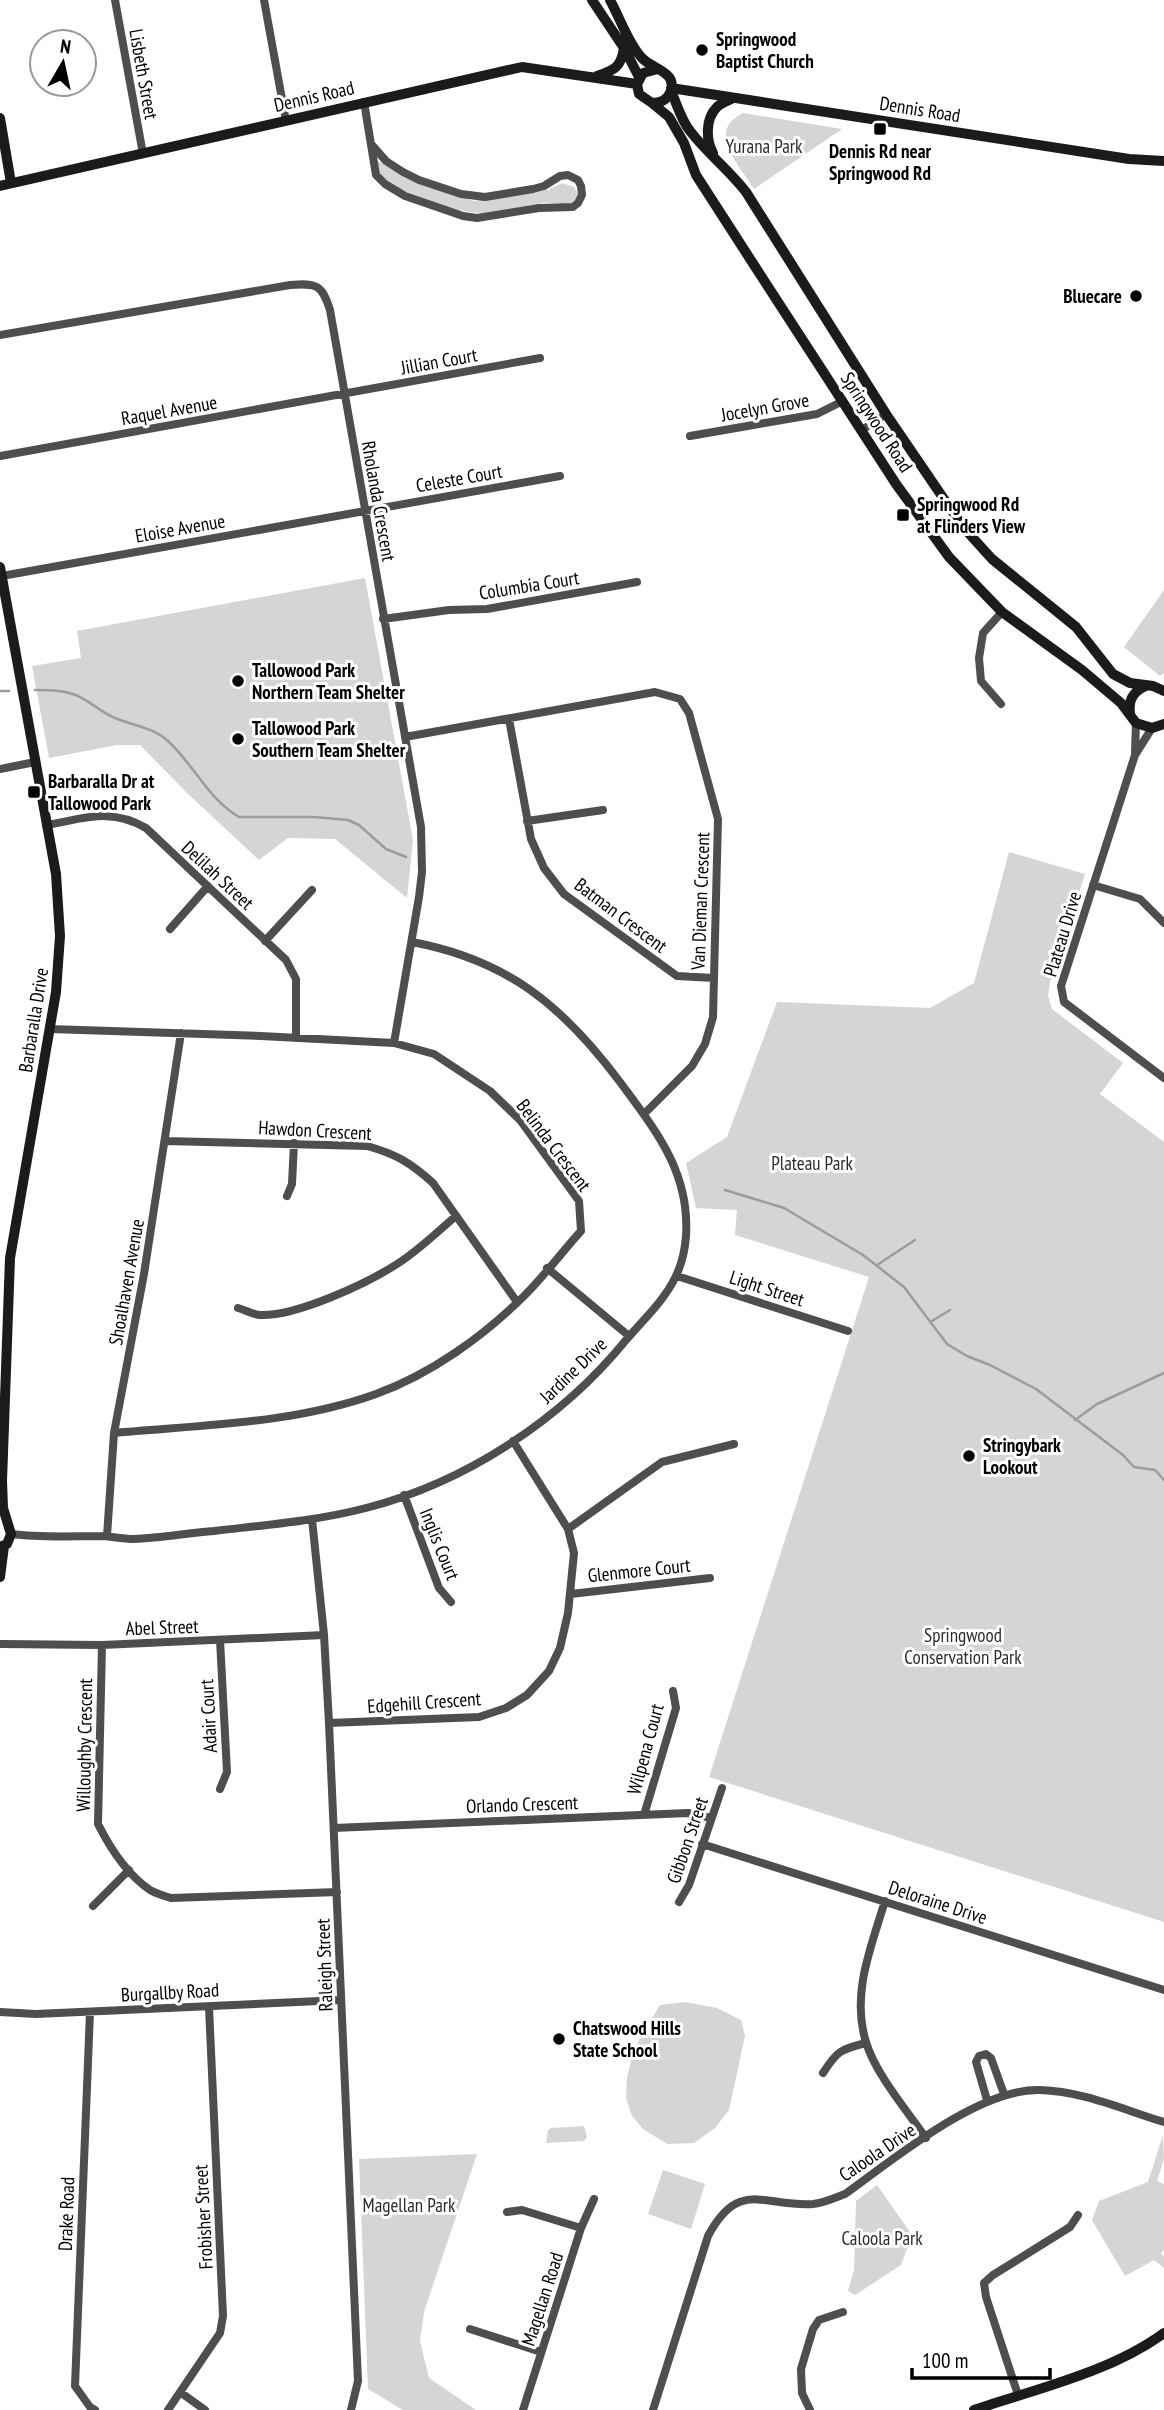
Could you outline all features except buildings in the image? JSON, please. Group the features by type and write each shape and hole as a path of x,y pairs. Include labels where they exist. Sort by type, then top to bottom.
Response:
{"street":[{"name":"Lisbeth Street","path":"115,0 143,153"},
{"path":"264,0 286,121"},
{"path":"592,0 624,48 638,80 639,94 652,103 661,102 671,89 670,78 643,60 610,0"},
{"path":"594,77 618,68 624,48"},
{"name":"Dennis Road","path":"5,185 522,67 638,80"},
{"path":"638,80 647,70 658,69"},
{"name":"Dennis Road","path":"671,89 1129,159 1164,161"},
{"name":"Springwood Road","path":"671,89 688,129 746,192 939,495 979,546 1017,581 1076,627 1113,674 1130,683 1153,686 1164,691"},
{"path":"719,164 708,142 708,130 717,107 733,98"},
{"path":"364,103 376,174 384,184 405,196 463,216 477,218 539,208 573,207 582,195 578,180 568,175 560,176 534,189 485,197 461,194 403,172 386,161 372,144"},
{"name":"Springwood Road","path":"652,103 664,112 673,124 696,175 862,430 949,557 1002,611 1082,670 1121,703 1133,718"},
{"path":"0,118 5,185"},
{"name":"Rholanda Crescent","path":"0,335 290,285 307,284 319,287 325,295 330,310 421,827 419,897 394,1043"},
{"name":"Jillian Court","path":"344,394 540,358"},
{"name":"Raquel Avenue","path":"0,456 344,394"},
{"name":"Jocelyn Grove","path":"690,436 817,414 843,401"},
{"path":"862,430 886,414"},
{"name":"Celeste Court","path":"364,511 560,477"},
{"name":"Eloise Avenue","path":"1,571 364,511"},
{"name":"Barbaralla Drive","path":"1,571 4,607 60,907 60,961 50,1029 5,1256 1,1485 6,1526"},
{"name":"Columbia Court","path":"383,619 442,610 486,609 637,582"},
{"path":"1001,704 981,681 979,658 983,633 1002,611"},
{"path":"1146,686 1134,693 1129,706 1133,718 1160,728"},
{"name":"Van Dieman Crescent","path":"405,737 655,692 680,699 689,713 718,819 713,1017 705,1044 692,1066 644,1114"},
{"name":"Plateau Drive","path":"1133,718 1135,755 1061,986 1061,995 1064,1002 1164,1078"},
{"name":"Batman Crescent","path":"509,719 531,839 544,868 564,894 677,976 714,978"},
{"name":"Plateau Drive","path":"1135,755 1160,728"},
{"path":"0,769 35,762"},
{"path":"527,821 603,810"},
{"name":"Delilah Street","path":"46,825 115,815 135,821 146,828 286,960 296,979 296,1038"},
{"path":"1093,885 1140,899 1164,923"},
{"path":"170,929 208,886"},
{"path":"265,941 312,890"},
{"name":"Jardine Drive","path":"6,1526 134,1539 312,1520 369,1507 404,1495 440,1481 513,1441 543,1420 604,1367 662,1299 677,1276 685,1245 685,1199 674,1164 644,1114 589,1041 544,999 520,982 470,958 412,942"},
{"name":"Belinda Crescent","path":"50,1029 394,1043 434,1054 490,1091 520,1120 579,1201 581,1231 517,1302 466,1344 424,1371 376,1393 328,1408 281,1418 114,1433"},
{"name":"Shoalhaven Avenue","path":"107,1536 114,1433 144,1275 181,1033"},
{"name":"Hawdon Crescent","path":"165,1141 367,1146 394,1154 417,1168 433,1183 517,1302"},
{"path":"286,1196 292,1184 293,1143"},
{"path":"238,1308 258,1315 288,1310 316,1303 356,1287 398,1263 456,1216"},
{"path":"547,1268 629,1336"},
{"name":"Light Street","path":"677,1276 849,1331"},
{"name":"Edgehill Crescent","path":"329,1723 480,1717 527,1695 549,1671 560,1648 572,1594 574,1553 568,1529 513,1441"},
{"path":"568,1529 662,1462 734,1444"},
{"name":"Inglis Court","path":"404,1495 439,1588 451,1602"},
{"name":"Raleigh Street","path":"312,1520 324,1635 349,2144 358,2381 351,2410"},
{"path":"0,1577 2,1546 9,1541 6,1526"},
{"name":"Glenmore Court","path":"572,1594 710,1578"},
{"name":"Abel Street","path":"0,1644 102,1645 324,1635"},
{"name":"Adair Court","path":"220,1640 227,1772 220,1789"},
{"name":"Willoughby Crescent","path":"102,1645 98,1824 107,1843 129,1870 151,1890 172,1898 337,1892"},
{"name":"Wilpena Court","path":"644,1815 676,1709 673,1691"},
{"name":"Gibbon Street","path":"679,1902 689,1885 722,1788"},
{"name":"Orlando Crescent","path":"334,1828 688,1812 710,1818"},
{"name":"Deloraine Drive","path":"702,1844 1164,1990"},
{"path":"93,1906 129,1870"},
{"path":"885,1901 866,1961 861,1989 866,2043 883,2077 926,2138"},
{"name":"Burgallby Road","path":"0,2012 36,2014 341,2000"},
{"name":"Frobisher Street","path":"168,2410 220,2333 223,2316 209,2007"},
{"name":"Drake Road","path":"90,2012 75,2385 94,2410"},
{"path":"823,2073 833,2056 841,2049 866,2043"},
{"path":"987,2100 976,2062 979,2056 986,2054 991,2058 1004,2094"},
{"name":"Caloola Drive","path":"653,2410 708,2236 725,2211 754,2197 814,2204 845,2194 926,2138 987,2100 1004,2094 1038,2089 1058,2091 1164,2122"},
{"name":"Magellan Road","path":"523,2410 581,2228 594,2199"},
{"path":"507,2212 522,2210 581,2228"},
{"path":"1018,2395 986,2297 984,2283 993,2274 1070,2227 1078,2215"},
{"path":"810,2410 802,2393 801,2369 813,2329 819,2320 843,2312"},
{"path":"470,2329 541,2352"},
{"path":"974,2410 1124,2357 1164,2333"},
{"path":"180,2392 205,2410"}],"green space":[{"name":"Yurana Park","path":"743,113 842,129 754,189 734,159 726,139 727,129 732,121"},
{"path":"378,161 420,184 474,201 548,190 562,183 574,187 579,195 575,202 571,203 543,203 483,213 460,210 429,202 401,190 381,174"},
{"path":"365,578 413,840 407,898 335,839 288,838 259,860 140,745 117,745 49,758 32,666 81,658 77,631"},
{"path":"1164,590 1164,673 1160,676 1124,647"},
{"name":"Springwood Conservation Park","path":"1009,852 1085,874 1050,982 1048,996 1052,1009 1123,1063 1100,1094 1164,1142 1164,1922 709,1777 869,1277 735,1235 737,1210 696,1208 686,1163 727,1137 777,1002 930,1008 974,983"},
{"path":"685,2002 717,2008 741,2020 745,2036 729,2110 715,2128 694,2143 667,2144 643,2129 632,2116 626,2098 627,2078 634,2049 660,2005"},
{"path":"584,2126 587,2137 584,2141 546,2143 548,2130 551,2128"},
{"path":"1163,2135 1164,2159 1157,2181 1164,2184 1164,2250 1161,2253 1164,2257 1164,2268 1154,2260 1125,2276 1092,2220 1099,2201 1148,2182"},
{"name":"Magellan Park","path":"477,2154 424,2312 420,2341 429,2378 476,2410 403,2410 368,2389 359,2159"},
{"path":"663,2170 705,2184 691,2229 648,2214"},
{"name":"Caloola Park","path":"877,2185 912,2235 901,2265 855,2295 848,2291 854,2270 856,2201"}],"waterway":[{"path":"35,690 73,694 122,721 163,737 178,751 218,801 239,817 348,820 359,825 386,849 406,857"},
{"path":"0,691 9,691"},
{"path":"725,1190 784,1208 863,1255 904,1287 947,1344 1036,1389 1123,1455 1134,1467 1155,1470 1164,1480"},
{"path":"877,1265 915,1240"},
{"path":"932,1321 950,1310"},
{"path":"1075,1420 1097,1404 1164,1373"}],"place":[{"name":"Springwood Baptist Church","path":"702,50"},
{"name":"Dennis Rd near Springwood Rd","path":"880,129"},
{"name":"Bluecare","path":"1136,296"},
{"name":"Springwood Rd at Flinders View","path":"903,515"},
{"name":"Tallowood Park Northern Team Shelter","path":"238,681"},
{"name":"Tallowood Park Southern Team Shelter","path":"238,739"},
{"name":"Barbaralla Dr at Tallowood Park","path":"34,792"},
{"name":"Stringybark Lookout","path":"969,1456"},
{"name":"Chatswood Hills State School","path":"559,2039"}],"park label":[{"name":"Plateau Park","path":"812,1163"}]}
